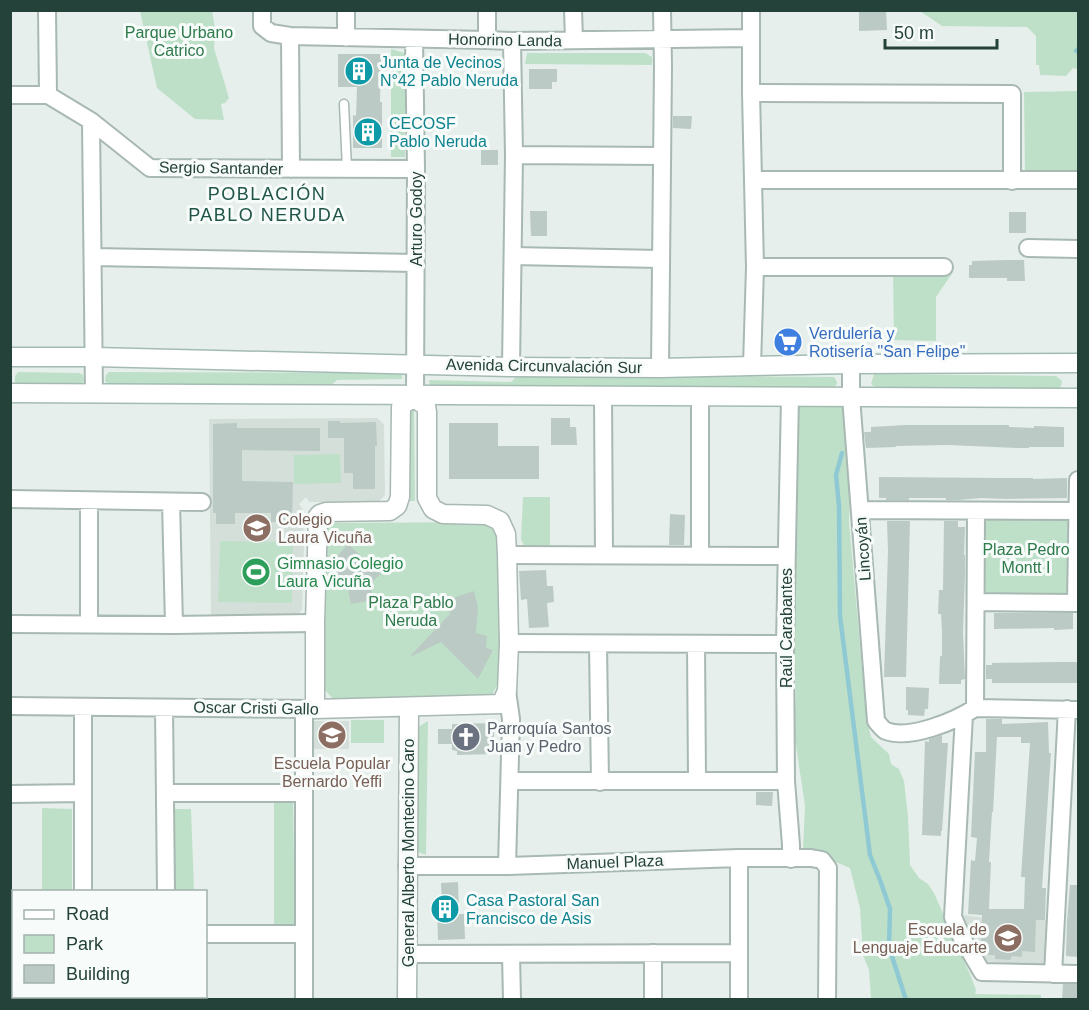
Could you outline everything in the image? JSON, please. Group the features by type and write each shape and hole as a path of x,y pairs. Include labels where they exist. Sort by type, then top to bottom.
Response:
{"main road":[{"name":"Avenida Circunvalación Sur","path":"10,357 660,368 1078,363"},
{"name":"Avenida Circunvalación Sur","path":"10,393 414,397 1078,398"},
{"path":"309,710 315,623 318,516 326,512 390,511 397,506 400,497 401,407 414,397 426,406 427,498 433,509 443,514 487,514 500,521 506,534 508,643 504,698"},
{"name":"Oscar Cristi Gallo","path":"309,710 409,707 504,698"},
{"name":"General Alberto Montecino Caro","path":"407,999 409,707"}],"street":[{"path":"10,95 48,95 47,10"},
{"path":"346,10 346,38"},
{"path":"487,10 487,40"},
{"path":"573,10 574,40"},
{"path":"660,368 662,10"},
{"path":"751,10 755,267 752,366"},
{"name":"Honorino Landa","path":"262,18 271,33 290,36 512,41 751,38"},
{"path":"290,36 291,169"},
{"name":"Arturo Godoy","path":"414,39 416,169 414,397"},
{"path":"511,367 514,155 512,41"},
{"path":"751,93 1012,94 1012,181"},
{"name":"Sergio Santander","path":"48,95 91,121 150,168 416,169"},
{"path":"91,121 94,394"},
{"path":"514,155 662,156"},
{"path":"753,180 1078,180"},
{"path":"1028,248 1078,249"},
{"path":"513,256 660,259"},
{"path":"93,257 416,263"},
{"path":"755,267 944,267"},
{"name":"Lincoyán","path":"851,364 851,397 876,721 884,730 905,734 933,727 969,711"},
{"path":"603,396 604,555"},
{"path":"700,397 700,556"},
{"name":"Raúl Carabantes","path":"790,397 785,644 786,782 792,845 791,859"},
{"path":"976,602 1077,603 1078,480"},
{"path":"10,499 202,502"},
{"path":"89,501 89,624"},
{"path":"171,502 174,625"},
{"path":"860,510 1078,512"},
{"path":"976,511 976,602 954,917 962,938 982,972 1078,974"},
{"path":"507,555 786,556"},
{"path":"10,624 315,623"},
{"path":"508,643 785,644"},
{"path":"598,644 600,782"},
{"path":"696,644 697,781"},
{"path":"504,698 511,719 507,866"},
{"name":"Oscar Cristi Gallo","path":"10,706 309,710"},
{"path":"82,890 83,707"},
{"path":"164,708 166,890"},
{"path":"969,711 1073,709 1053,974"},
{"path":"304,999 304,793 309,710"},
{"path":"510,781 786,782"},
{"path":"10,794 83,793"},
{"path":"165,793 304,793"},
{"path":"739,858 739,999"},
{"name":"Manuel Plaza","path":"407,866 507,866 739,858 822,860 828,868 826,999"},
{"path":"207,934 304,934"},
{"path":"407,954 739,952"},
{"path":"653,953 653,999"},
{"path":"511,954 512,999"}],"lane":[{"path":"345,104 347,169"}],"shaded area":[{"name":"Colegio Laura Vicuña","path":"377,418 384,424 385,495 378,502 309,502 306,497 299,504 303,510 304,545 302,610 297,616 211,616 209,419"},
{"name":"Escuela Popular Bernardo Yeffi","path":"314,721 349,721 349,749 314,749"},
{"name":"Escuela de Lenguaje Educarte","path":"964,915 991,919 1048,920 1046,966 985,961 976,952 964,923"}],"green space":[{"name":"Parque Urbano Catrico","path":"140,11 212,11 215,28 214,48 229,98 221,104 224,120 195,119 157,88"},
{"path":"920,11 1078,11 1078,69 1073,68 1066,76 1040,75 1039,65 1036,65 1036,36 1027,27 942,26"},
{"path":"391,49 405,53 405,157 391,157"},
{"path":"527,53 645,53 652,57 652,65 525,64"},
{"path":"1078,91 1078,169 1075,174 1025,174 1024,92"},
{"path":"893,270 953,272 936,297 936,341 894,340"},
{"path":"18,372 79,373 83,375 84,381 80,385 20,385 15,382"},
{"path":"109,372 402,373 402,379 337,380 328,388 109,385 105,381"},
{"path":"874,374 1056,376 1062,381 1058,389 876,388 871,384"},
{"path":"518,375 834,377 837,384 832,389 430,386 429,380 511,382"},
{"path":"797,405 847,405 849,522 868,724 871,737 889,754 891,764 899,769 904,781 910,865 934,893 972,979 975,994 1041,995 1041,999 871,999 869,970 863,955 860,908 850,868 803,848 805,806 794,732"},
{"path":"409,406 414,406 415,501 409,501"},
{"path":"340,454 341,483 294,484 294,455"},
{"path":"523,497 550,497 550,545 524,546 521,539"},
{"name":"Plaza Pedro Montt I","path":"984,519 1070,519 1070,593 1065,598 983,599"},
{"name":"Plaza Pablo Neruda","path":"489,522 496,529 500,679 491,697 333,699 324,689 324,532 334,523"},
{"name":"Gimnasio Colegio Laura Vicuña","path":"220,541 293,542 292,603 218,602"},
{"path":"351,720 384,720 384,743 351,743"},
{"path":"428,721 426,855 418,852 418,727"},
{"path":"274,798 293,798 295,927 274,927"},
{"path":"42,808 72,809 72,890 42,890"},
{"path":"168,809 191,809 194,890 170,890"}],"building":[{"path":"859,10 886,10 887,30 859,31"},
{"path":"338,54 381,54 382,148 353,148 353,115 356,116 357,87 338,87"},
{"path":"529,69 557,69 557,82 552,82 552,89 529,89"},
{"path":"673,116 692,116 691,129 673,128"},
{"path":"481,150 498,150 498,165 481,165"},
{"path":"530,211 547,211 547,236 531,236"},
{"path":"1009,212 1026,212 1026,233 1009,233"},
{"path":"1024,260 1025,281 1007,281 1007,278 969,278 969,265 972,265 972,261"},
{"path":"551,418 570,418 570,427 576,427 577,445 551,445"},
{"path":"328,421 376,422 375,489 353,489 353,473 344,473 344,438 328,438"},
{"path":"237,423 237,428 320,428 320,451 242,450 242,481 293,482 292,522 271,522 271,513 235,513 235,524 216,524 216,513 213,513 213,424"},
{"path":"449,423 498,423 498,446 539,446 539,479 449,479"},
{"path":"905,425 1064,427 1064,447 1017,448 948,445 866,448 864,432 871,432 871,427"},
{"path":"879,477 1067,478 1067,498 886,500 886,498 879,498"},
{"path":"670,514 685,515 684,545 669,545"},
{"path":"887,521 910,521 906,677 884,677"},
{"path":"944,521 958,521 958,527 965,527 963,632 965,679 961,680 961,684 939,684 942,632 941,614 938,614 939,590 943,590"},
{"path":"348,544 381,574 374,580 371,589 373,600 351,604 347,584 332,580 331,563"},
{"path":"546,570 547,586 553,586 554,602 547,603 549,627 529,628 527,599 521,600 519,571"},
{"path":"474,591 478,607 476,633 487,636 486,648 493,650 478,679 441,642 412,656 450,614 444,601"},
{"path":"994,613 1073,613 1073,629 994,629"},
{"path":"1077,662 1077,683 992,683 992,679 986,679 986,665 992,665 992,663"},
{"path":"906,687 929,688 928,709 925,709 924,716 908,715"},
{"path":"986,719 1002,719 1002,724 1048,722 1049,753 1051,753 1042,888 1046,888 1045,920 1036,920 1035,952 1022,951 1022,957 1012,956 1010,960 995,959 995,955 984,955 981,950 982,915 968,914 971,860 975,861 977,838 971,837 975,752 986,752","holes":["997,737 1021,737 1021,743 1030,743 1021,877 1025,877 1024,909 989,909 991,862 989,862"]},
{"name":"Parroquía Santos Juan y Pedro","path":"494,723 494,754 457,755 457,751 452,750 452,744 438,744 438,729 452,729 452,724"},
{"path":"942,735 942,743 948,743 941,836 922,835 925,741 929,742 929,739"},
{"path":"756,792 773,792 772,806 756,805"},
{"name":"Casa Pastoral San Francisco de Asis","path":"458,882 459,914 464,914 465,939 438,940 437,904 442,904 441,883"},
{"path":"1070,885 1078,885 1078,957 1066,956"},
{"path":"1063,984 1078,984 1078,999 1062,999"}],"waterway":[{"path":"842,453 836,475 839,506 840,616 870,855 890,909 889,947 906,1000"}],"place":[{"name":"Junta de Vecinos N°42 Pablo Neruda","path":"359,71"},
{"name":"CECOSF Pablo Neruda","path":"368,132"},
{"name":"Verdulería y Rotisería \"San Felipe\"","path":"788,342"},
{"name":"Colegio Laura Vicuña","path":"257,528"},
{"name":"Gimnasio Colegio Laura Vicuña","path":"256,572"},
{"name":"Escuela Popular Bernardo Yeffi","path":"332,735"},
{"name":"Parroquía Santos Juan y Pedro","path":"466,737"},
{"name":"Casa Pastoral San Francisco de Asis","path":"445,909"},
{"name":"Escuela de Lenguaje Educarte","path":"1008,938"}],"district":[{"name":"POBLACIÓN PABLO NERUDA","path":"267,204"}]}
